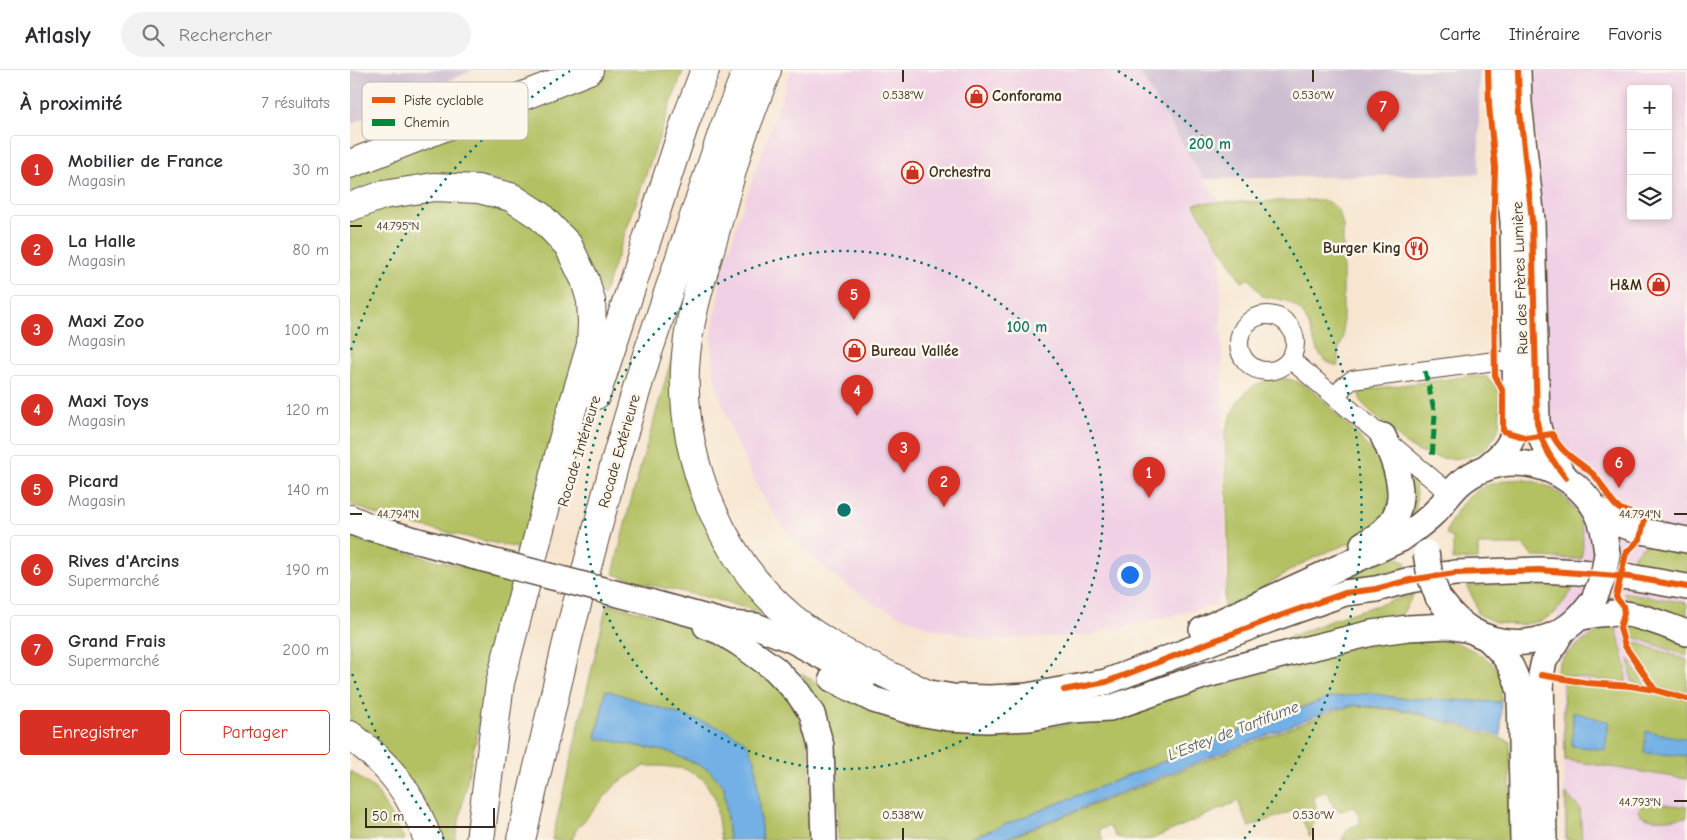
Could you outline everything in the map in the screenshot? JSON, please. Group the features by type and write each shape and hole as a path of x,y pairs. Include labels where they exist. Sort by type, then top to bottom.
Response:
{"highway":[{"path":"528,94 589,70"},
{"name":"Rocade Intérieure","path":"481,840 548,556 609,351 686,120 705,70"},
{"name":"Rocade Extérieure","path":"521,840 569,634 617,455 646,358 723,131 747,70"},
{"path":"767,70 742,137 700,285 691,326 685,367 685,405 691,445 710,506 726,537 767,594 796,621 839,650 926,693"},
{"path":"351,164 412,140"},
{"path":"350,207 383,195 434,186 478,188 511,197 540,216 568,245 585,280 591,301 591,345 563,440 500,683 481,840"},
{"path":"539,840 616,512 617,455"},
{"path":"350,735 375,754 403,786 420,817 428,840"}],"main road":[{"name":"Rue des Frères Lumière","path":"1484,469 1505,452 1514,434 1516,421 1513,221 1501,106 1500,70"},
{"name":"Rue des Frères Lumière","path":"1518,70 1519,103 1532,220 1537,422 1540,437 1551,459 1566,478"},
{"path":"1264,602 1307,570 1370,541 1383,533 1391,523 1399,503 1401,490 1395,460 1383,436"},
{"path":"1068,700 1264,602 1400,539 1420,526 1465,479 1484,469 1505,463 1526,463 1547,468 1566,478 1582,491 1595,508 1604,530 1607,554 1603,577 1579,616 1544,661 1541,675 1544,840"},
{"path":"1443,501 1429,530 1426,553 1430,576 1438,597 1452,615 1500,650 1516,676 1520,692 1524,840"},
{"path":"1595,508 1614,522 1642,531 1687,540"},
{"path":"355,523 729,624 756,626 792,640 880,684 953,697 990,698 1026,696 1068,700 1110,708 1203,676 1372,633 1408,628 1448,626 1510,643 1528,642 1546,638 1579,616 1598,613 1624,613 1641,616 1687,633"},
{"path":"729,624 752,639 788,654 874,700 913,712 948,718 987,720 1030,718 1106,682 1272,619 1345,593 1376,589 1410,580 1455,573 1539,570 1630,577 1687,587"},
{"path":"649,602 721,632 775,669 798,693 812,714 821,746 824,840"}],"street":[{"path":"1290,359 1383,436 1443,501"},
{"path":"1336,396 1352,380 1495,361 1514,361"}],"shaded area":[{"path":"350,70 473,70 446,82 362,82 362,119 350,124"},
{"path":"791,70 1138,70 1219,202 1226,583 1215,605 1091,635 989,640 931,628 879,607 830,573 793,539 762,497 736,442 716,385 711,340 720,284 737,224"},
{"path":"1138,70 1479,70 1479,174 1204,179"},
{"path":"1533,70 1687,70 1687,840 1564,840 1564,763"}],"green space":[{"path":"605,70 683,70 603,296 521,188 474,175 417,176 358,189 350,193 350,170 430,140 528,140 528,103"},
{"path":"434,197 484,200 516,210 549,239 566,264 580,297 582,326 521,549 388,519 350,504 350,219 385,206"},
{"path":"1320,200 1334,205 1343,226 1343,339 1338,352 1338,366 1328,362 1321,356 1307,322 1295,306 1283,300 1262,296 1249,278 1242,282 1194,205 1197,203"},
{"path":"688,301 689,459 788,621 715,599 613,574 630,504"},
{"path":"1472,376 1486,377 1498,387 1499,425 1495,436 1488,445 1478,452 1456,458 1433,457 1408,446 1368,410 1362,403 1359,394 1363,390"},
{"path":"1278,378 1298,382 1316,393 1383,462 1390,471 1387,514 1358,540 1297,566 1259,590 1224,608 1225,591 1229,576 1225,434 1232,413 1242,396 1257,384"},
{"path":"1411,478 1417,486 1415,488 1415,510 1408,521 1396,522"},
{"path":"1507,480 1524,480 1541,484 1564,497 1573,507 1579,518 1583,544 1581,559 1534,557 1522,545 1478,545 1478,559 1453,560 1453,538 1446,535 1456,512 1473,493 1488,485"},
{"path":"350,538 514,580 478,728 455,840 439,840 378,741 350,721"},
{"path":"1652,543 1687,551 1687,573 1629,564 1641,548"},
{"path":"1388,554 1405,561 1406,569 1352,580 1277,602"},
{"path":"1535,583 1573,586 1572,591 1554,614 1541,621 1520,625 1497,623 1478,614 1475,602 1467,587 1499,584"},
{"path":"1623,592 1687,603 1687,626 1635,608"},
{"path":"1414,594 1398,621 1254,651 1343,616"},
{"path":"607,604 668,618 701,632 779,686 795,710 807,739 811,840 762,840 755,760 606,690 596,738 669,752 708,769 724,786 729,840 721,840 715,798 703,779 685,769 644,766 617,783 576,830 572,840 552,840"},
{"path":"1628,620 1687,640 1687,656 1625,634 1624,628"},
{"path":"1606,627 1616,627 1626,668 1626,682 1555,674 1564,656 1584,640"},
{"path":"1399,637 1446,640 1460,644 1485,658 1492,663 1500,675 1502,685 1501,702 1397,698 1371,693 1263,722 966,840 837,840 838,796 834,753 823,712 801,674 839,694 1036,729 1119,714 1241,675"},
{"path":"1627,639 1687,660 1687,696 1657,687 1629,647"},
{"path":"1629,659 1645,685 1632,682"},
{"path":"1563,679 1637,687 1687,699 1687,779 1565,760"},
{"path":"1355,706 1408,711 1510,741 1510,840 1342,840 1348,829 1361,823 1355,807 1341,811 1334,808 1328,791 1313,796 1317,810 1310,837 1298,809 1249,827 1238,801 1152,839 1127,840 1115,836 1109,826 1099,830 1103,840 1004,840 1331,712"},
{"path":"350,771 375,789 405,840 350,840"},
{"path":"1566,794 1580,809 1582,840 1566,840"},
{"path":"1649,802 1687,807 1687,817 1646,818 1638,811 1643,803"}],"water":[{"path":"606,690 724,729 745,741 755,760 762,840 729,840 724,786 708,769 669,752 596,738"},
{"path":"1371,693 1397,698 1501,702 1501,736 1408,710 1355,705 1331,710 1001,840 966,840 1328,698"},
{"path":"1573,712 1609,722 1605,750 1572,746"},
{"path":"1646,731 1687,739 1687,756 1644,753"}],"marked path":[{"path":"1425,371 1435,414 1432,459"}],"cycle path":[{"path":"1488,70 1489,106 1495,168 1493,231 1495,375 1503,392 1503,431 1527,438 1552,434 1566,453 1594,475 1617,507 1639,516 1644,521 1640,539 1626,553 1616,597 1623,606 1624,613 1620,628 1625,646 1655,690"},
{"path":"1518,70 1519,103 1532,220 1537,422 1548,452 1566,478"},
{"path":"1064,690 1106,682 1345,593 1376,589 1410,580 1455,573 1539,570 1630,577 1687,587"},
{"path":"1541,675 1588,683 1655,690 1687,699"}],"place":[{"name":"Conforama","path":"976,96"},
{"name":"Grand Frais","path":"1383,132"},
{"name":"Orchestra","path":"913,172"},
{"name":"Burger King","path":"1417,248"},
{"name":"H&M","path":"1658,285"},
{"name":"Picard","path":"854,320"},
{"name":"Bureau Vallée","path":"855,351"},
{"name":"Maxi Toys","path":"857,416"},
{"name":"Maxi Zoo","path":"904,473"},
{"name":"Rives d'Arcins","path":"1619,488"},
{"name":"Mobilier de France","path":"1149,498"},
{"name":"La Halle","path":"944,507"}],"water label":[{"name":"L'Estey de Tartifume","path":"1233,730"}]}
